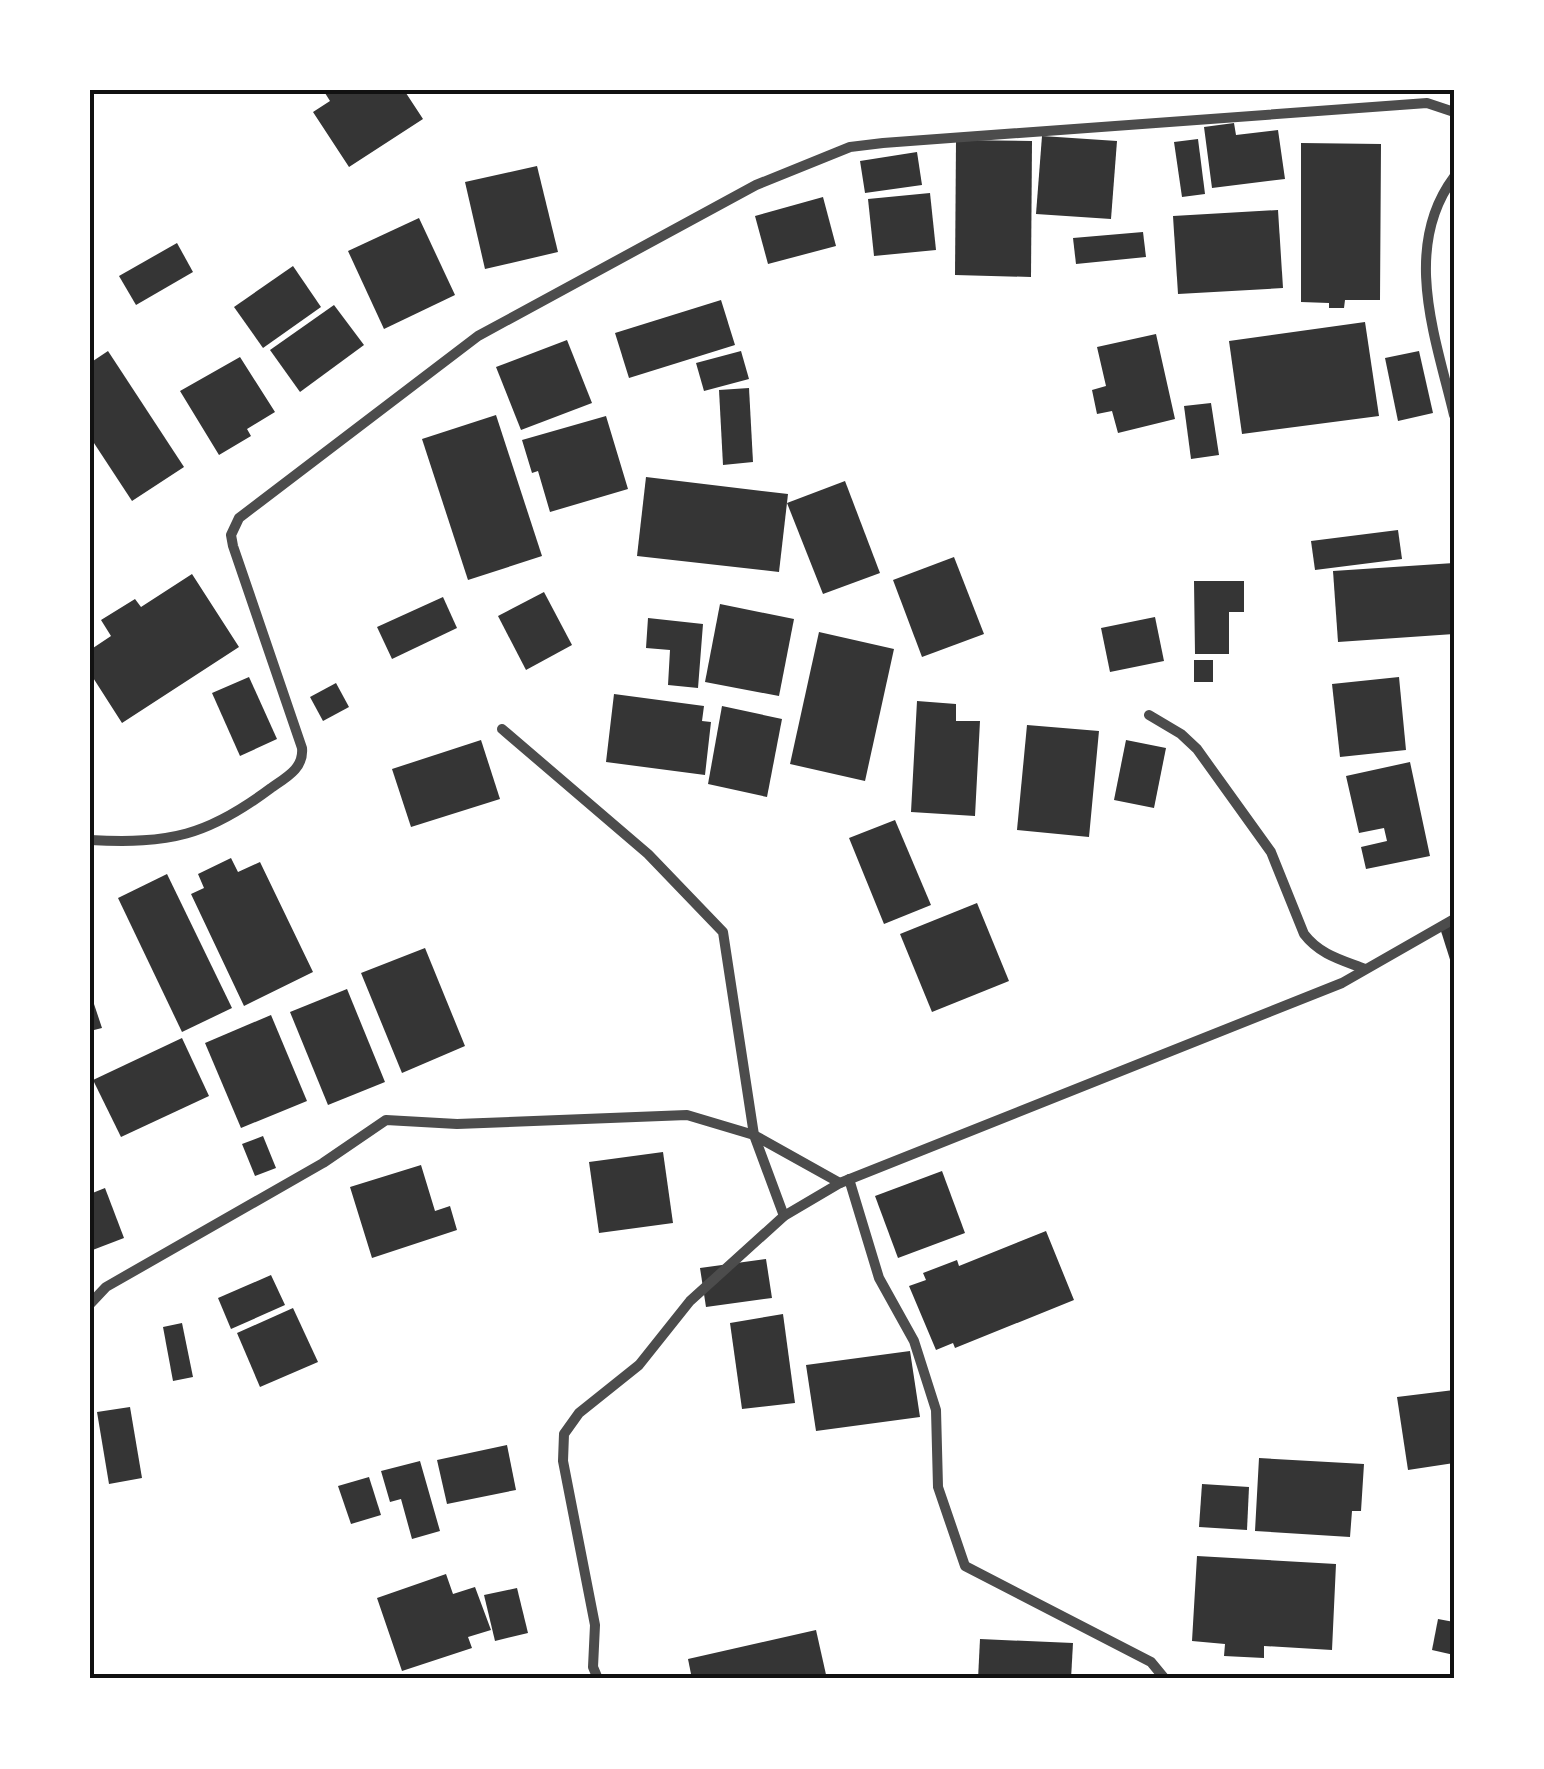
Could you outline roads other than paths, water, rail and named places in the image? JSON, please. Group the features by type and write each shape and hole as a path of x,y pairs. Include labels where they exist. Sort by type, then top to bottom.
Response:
{"street":[{"path":"90,840 136,842 208,828 248,806 296,770 303,758 230,535 239,518 478,336 739,194 850,147 883,143 1427,104 1454,112"},
{"path":"1454,178 1433,219 1424,263 1428,303 1454,415"},
{"path":"1150,715 1197,749 1271,852 1312,945 1324,954 1366,970"},
{"path":"502,729 648,854 724,932 754,1135 784,1216"},
{"path":"598,1679 592,1667 595,1625 563,1462 564,1434 579,1412 639,1365 690,1301 784,1216 844,1181 1342,983 1454,920"},
{"path":"90,1304 106,1287 323,1163 386,1120 458,1124 687,1114 754,1135 844,1181 879,1278 914,1341 936,1410 938,1488 965,1566 1151,1662 1164,1679"}]}
